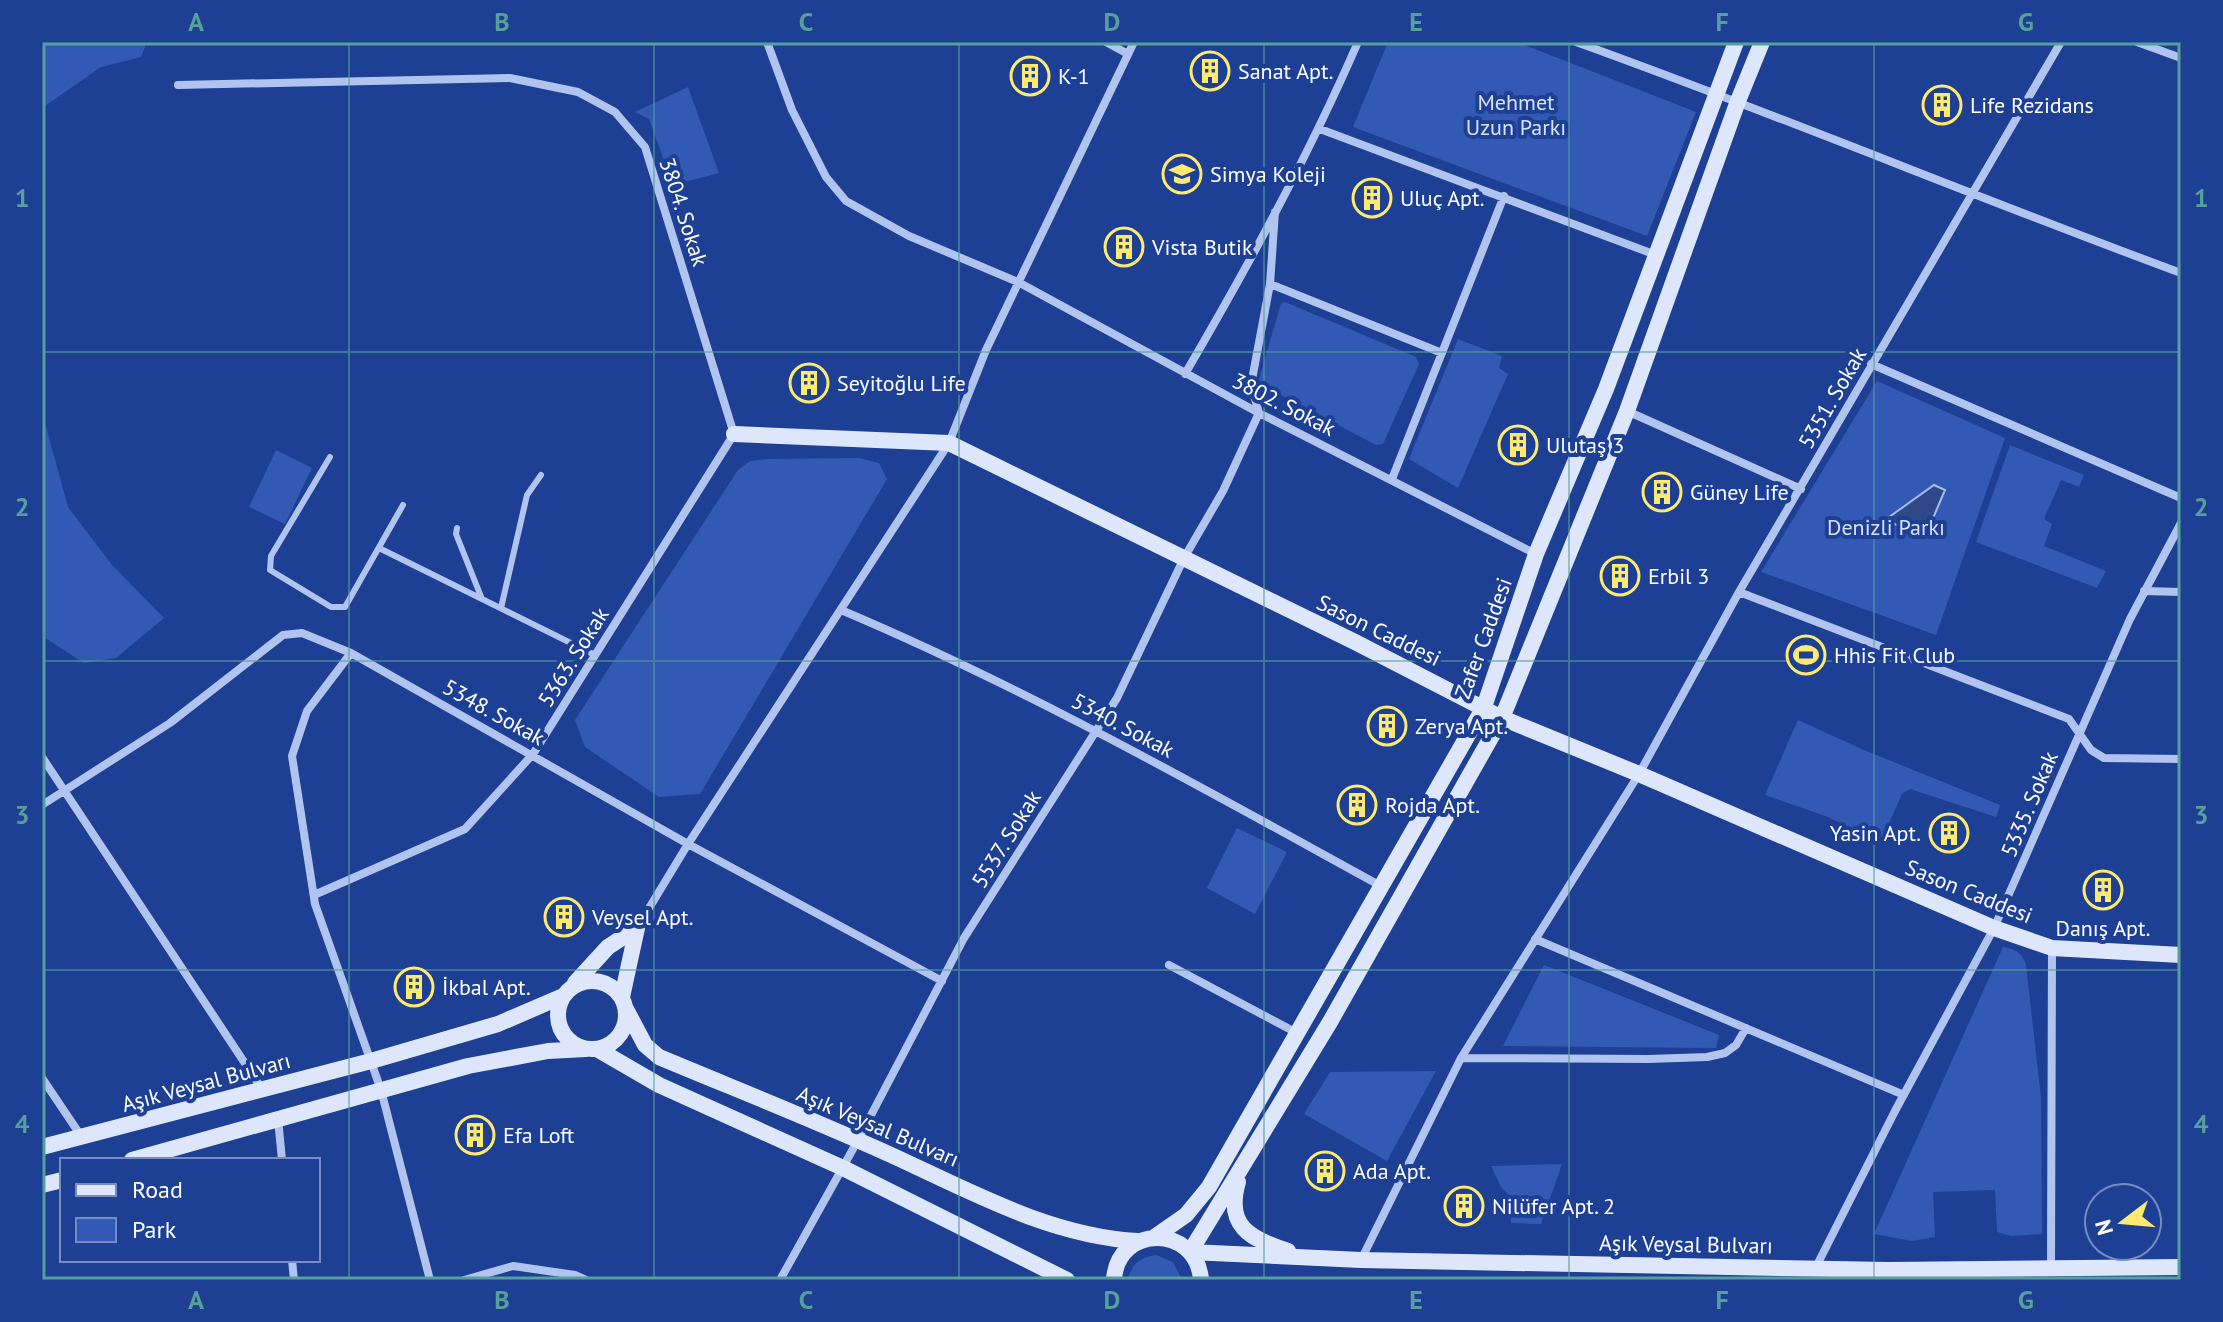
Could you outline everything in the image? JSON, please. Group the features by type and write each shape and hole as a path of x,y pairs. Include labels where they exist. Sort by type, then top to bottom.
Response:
{"main road":[{"name":"Zafer Caddesi","path":"1114,1280 1118,1262 1126,1250 1186,1215 1209,1187 1484,707 1536,554 1606,389 1736,42"},
{"path":"1201,1280 1197,1263 1190,1252 1330,1022 1502,718 1627,411 1762,42"},
{"name":"Sason Caddesi","path":"734,434 949,443 1502,718 1994,928 2052,948 2181,955"},
{"path":"637,928 608,947 567,992 558,1007 560,1029 575,1045 592,1049 659,1085 843,1168 1046,1274 1067,1280"},
{"path":"139,1158 468,1066 548,1051 592,1049 617,1039 623,1030 624,1003 637,928"},
{"path":"567,992 592,980 614,988 624,1003"},
{"name":"Aşık Veysal Bulvarı","path":"42,1147 371,1061 498,1024 567,992"},
{"name":"Aşık Veysal Bulvarı","path":"624,1003 645,1045 659,1057 858,1140 1047,1225 1106,1239 1168,1239 1190,1252 1309,1258 1812,1273 2181,1267"},
{"path":"1243,1166 1233,1199 1235,1214 1242,1227 1249,1235 1309,1258"}],"street":[{"name":"3802. Sokak","path":"767,42 792,110 826,177 846,201 909,236 1018,282 1259,413 1536,554"},
{"path":"1106,42 1128,54"},
{"path":"637,928 688,844 949,443 986,350 1134,42"},
{"path":"1185,374 1320,129 1358,42"},
{"path":"1576,42 1715,92 2181,273"},
{"name":"5351. Sokak","path":"1361,1260 1461,1058 1639,774 1739,592 2061,42"},
{"path":"2137,42 2181,58"},
{"name":"3804. Sokak","path":"178,85 510,78 578,92 615,112 645,147 734,434"},
{"path":"1320,129 1657,255"},
{"path":"1392,479 1504,196"},
{"path":"1259,413 1251,385 1270,284 1275,212"},
{"path":"1270,284 1442,353"},
{"path":"1871,364 2181,498"},
{"path":"1627,411 1801,489"},
{"name":"5537. Sokak","path":"780,1280 843,1168 964,938 1117,698 1184,558 1223,491 1259,413"},
{"name":"5363. Sokak","path":"314,895 465,829 533,754 734,434"},
{"name":"5335. Sokak","path":"1812,1273 1994,928 2144,591 2181,523"},
{"path":"2144,591 2181,592"},
{"path":"1739,592 2069,719 2091,750 2104,758 2181,759"},
{"name":"5340. Sokak","path":"841,610 928,647 1097,730 1381,886"},
{"name":"5348. Sokak","path":"42,805 170,723 283,635 302,633 351,653 688,844 942,981"},
{"path":"351,653 307,711 292,756 314,895 381,1090 430,1280"},
{"path":"42,757 262,1090"},
{"path":"1535,939 1904,1095"},
{"path":"2051,1268 2052,948"},
{"path":"1169,965 1297,1033"},
{"path":"1461,1058 1707,1057 1725,1053 1736,1045 1746,1028"},
{"path":"42,1078 82,1137"},
{"path":"278,1119 282,1158"},
{"path":"464,1280 513,1266 575,1275 586,1280"}],"lane":[{"path":"330,457 271,556 270,570 331,607 345,607 403,505"},
{"path":"501,608 527,495 541,475"},
{"path":"457,528 456,534 482,599"},
{"path":"379,548 595,655"}],"green space":[{"path":"42,42 147,42 141,57 101,67 42,108"},
{"name":"Mehmet Uzun Parkı","path":"1388,42 1517,42 1696,112 1647,236 1353,127"},
{"path":"688,87 719,173 673,185 649,119 635,112"},
{"path":"1285,302 1416,357 1419,364 1383,444 1376,445 1258,383 1281,303"},
{"path":"1458,339 1502,356 1499,368 1508,374 1458,488 1409,459"},
{"name":"Denizli Parkı","path":"1877,381 2005,438 1936,635 1761,572"},
{"path":"42,412 68,507 112,565 164,618 116,658 84,663 42,636"},
{"path":"2010,445 2084,475 2079,487 2061,480 2044,519 2052,524 2044,546 2106,571 2097,588 1976,542"},
{"path":"276,450 312,468 285,524 249,507"},
{"path":"859,458 879,463 887,479 700,794 659,797 585,747 575,720 738,470 750,461 766,459"},
{"path":"1798,720 2000,805 1996,817 1910,789 1902,794 1880,843 1828,817 1765,795"},
{"path":"1237,828 1287,852 1255,914 1207,888"},
{"path":"2003,947 2018,952 2026,965 2041,1098 2042,1234 2011,1236 1997,1232 1995,1190 1933,1192 1935,1237 1912,1241 1874,1234"},
{"path":"1544,965 1719,1035 1716,1048 1503,1046"},
{"path":"1436,1071 1387,1161 1304,1114 1330,1072"},
{"path":"1562,1164 1541,1224 1511,1223 1509,1195 1501,1187 1491,1166"},
{"path":"1156,1255 1173,1262 1182,1280 1128,1280 1138,1262"}],"shaded area":[{"path":"1934,485 1945,490 1925,537 1885,520"}],"place":[{"name":"Sanat Apt.","path":"1210,71"},
{"name":"K-1","path":"1030,76"},
{"name":"Life Rezidans","path":"1942,105"},
{"name":"Simya Koleji","path":"1182,174"},
{"name":"Uluç Apt.","path":"1372,198"},
{"name":"Vista Butik","path":"1124,247"},
{"name":"Seyitoğlu Life","path":"809,383"},
{"name":"Ulutaş 3","path":"1518,445"},
{"name":"Güney Life","path":"1662,492"},
{"name":"Erbil 3","path":"1620,576"},
{"name":"Hhis Fit Club","path":"1806,655"},
{"name":"Zerya Apt.","path":"1387,726"},
{"name":"Rojda Apt.","path":"1357,805"},
{"name":"Yasin Apt.","path":"1949,833"},
{"name":"Danış Apt.","path":"2103,890"},
{"name":"Veysel Apt.","path":"564,917"},
{"name":"İkbal Apt.","path":"414,987"},
{"name":"Efa Loft","path":"475,1135"},
{"name":"Ada Apt.","path":"1325,1171"},
{"name":"Nilüfer Apt. 2","path":"1464,1206"}]}
